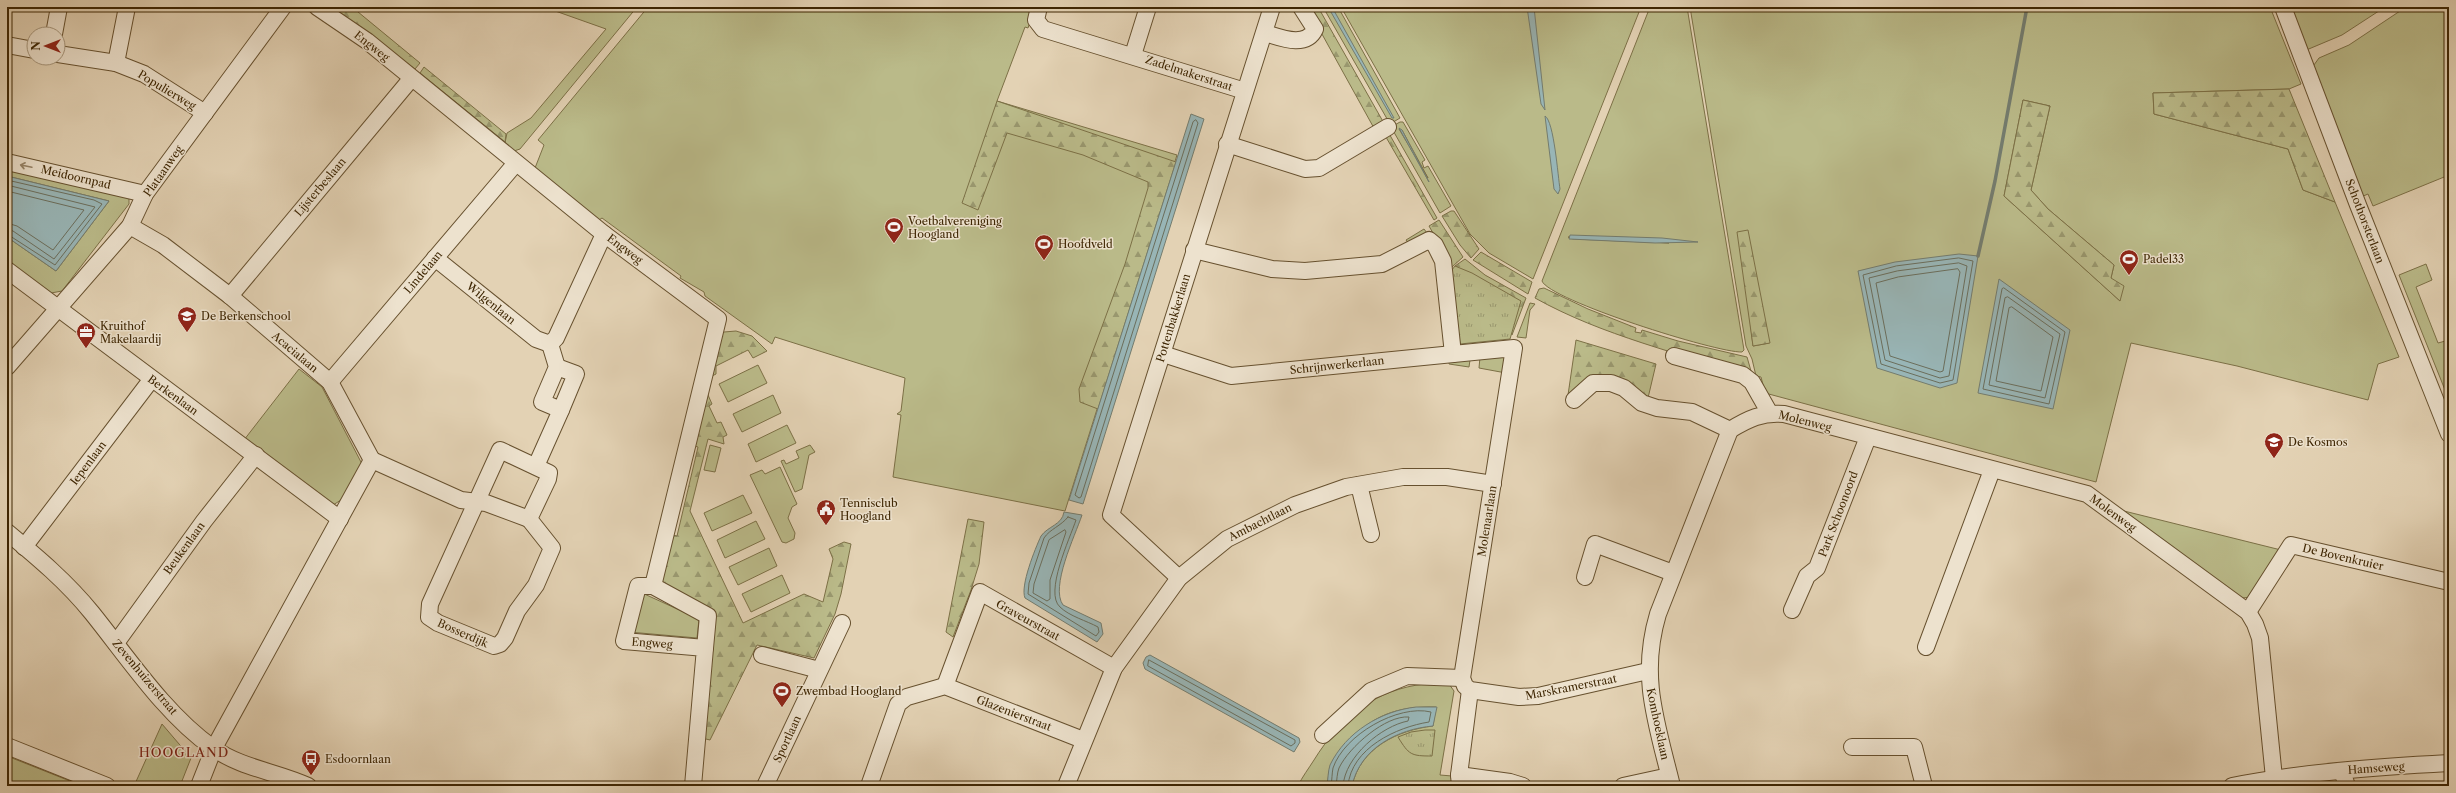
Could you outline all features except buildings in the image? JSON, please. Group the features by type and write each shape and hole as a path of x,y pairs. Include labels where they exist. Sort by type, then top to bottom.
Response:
{"street":[{"path":"55,26 59,7"},
{"path":"116,63 126,7"},
{"name":"Plataanweg","path":"7,367 130,226 145,194 283,7"},
{"name":"Engweg","path":"317,7 367,41 604,234 718,319 653,586 638,586 624,641 705,648"},
{"name":"Zadelmakerstraat","path":"1039,7 1036,20 1043,29 1133,55 1245,91"},
{"name":"Zadelmakerstraat","path":"1133,55 1148,7"},
{"name":"Pottenbakkerlaan","path":"1179,578 1111,515 1163,354 1227,144 1272,7"},
{"path":"1264,33 1296,41 1308,37 1314,29 1301,7"},
{"name":"Schothorsterlaan","path":"2283,7 2358,205 2449,434"},
{"path":"7,45 26,49"},
{"name":"Populierweg","path":"66,55 116,63 144,74 205,113"},
{"name":"Lijsterbeslaan","path":"230,296 411,78"},
{"path":"1227,144 1305,169 1319,168 1388,127"},
{"name":"Meidoornpad","path":"7,162 145,194"},
{"name":"Lindelaan","path":"330,382 516,163"},
{"name":"Acacialaan","path":"130,226 163,245 230,296 330,382 372,460"},
{"path":"536,466 561,410 542,402 557,367 550,344 556,338 604,234"},
{"path":"1194,250 1272,269 1305,271 1382,264 1429,240 1435,245 1443,260 1453,354"},
{"name":"Wilgenlaan","path":"434,258 536,339 550,344"},
{"name":"Berkenlaan","path":"7,270 151,380 256,455 340,518"},
{"name":"Schrijnwerkerlaan","path":"1163,354 1231,376 1514,348"},
{"name":"Molenaarlaan","path":"1460,780 1466,684 1493,484 1514,348"},
{"name":"Molenweg","path":"1674,356 1743,375 1752,382 1769,412"},
{"name":"Iepenlaan","path":"24,547 151,380"},
{"path":"1574,400 1593,383 1611,383 1624,388 1642,403 1657,408 1692,412 1730,430 1673,572 1653,630 1648,671"},
{"name":"Molenweg","path":"1730,430 1758,415 1769,412 1784,414 2087,494 2248,612 2255,624 2260,638 2274,778"},
{"name":"Park Schoonoord","path":"1792,610 1807,576 1817,568 1868,437"},
{"name":"Bosserdijk","path":"500,450 536,466 548,473 548,479 529,519 552,548 536,585 517,611 505,638 500,644 494,646 485,644 438,623 429,617 430,604 500,450"},
{"name":"Beukenlaan","path":"116,643 204,521 256,455"},
{"path":"199,786 214,748 372,460 461,500 486,503 529,519"},
{"path":"1926,647 1992,470"},
{"name":"Ambachtlaan","path":"1066,786 1083,740 1114,668 1179,578 1227,539 1295,505 1359,484 1403,477 1447,477 1493,484"},
{"path":"1359,484 1371,534"},
{"name":"Zevenhuizerstraat","path":"7,532 71,589 165,703 190,729 214,748 236,761 287,776 308,786"},
{"path":"1585,577 1595,544 1673,572"},
{"name":"De Bovenkruier","path":"2248,612 2291,545 2449,582"},
{"path":"653,586 708,616 693,786"},
{"name":"Graveurstraat","path":"945,686 980,592 1114,668"},
{"name":"Sportlaan","path":"765,786 842,623"},
{"path":"762,655 819,670"},
{"name":"Marskramerstraat","path":"1323,735 1371,690 1407,676 1466,684 1519,698 1538,696 1648,671"},
{"name":"Komhoeklaan","path":"1623,786 1670,781 1650,691 1648,671"},
{"path":"869,786 898,704 907,697 945,686"},
{"name":"Glazenierstraat","path":"945,686 1083,740"},
{"path":"7,746 102,785"},
{"path":"1852,748 1914,748 1924,786"},
{"name":"Hamseweg","path":"2232,786 2274,778 2449,763"},
{"path":"2342,771 2347,786"},
{"path":"1460,780 1510,782 1523,786"}],"green space":[{"path":"332,7 352,7 420,63 415,69"},
{"path":"544,7 637,7 520,149 514,151 505,143 507,133 531,118 606,29"},
{"name":"Voetbalvereniging Hoogland","path":"648,7 1035,7 1028,28 1025,27 997,101 1177,155 1065,511 893,477 901,415 897,414 901,411 905,378 775,337 772,344 705,296 704,292 680,278 681,276 602,218 599,220 535,168 544,145 538,140"},
{"path":"1307,7 1318,7 1385,125 1375,130"},
{"path":"1323,7 1338,7 1400,118 1390,124"},
{"path":"1341,7 1641,7 1533,279 1489,253 1470,234"},
{"path":"1650,7 1687,7 1744,350 1742,352 1727,350 1701,344 1635,324 1573,300 1552,290 1542,281","holes":["1568,237 1669,243 1573,239"]},
{"path":"1690,7 2270,7 2301,84 2289,89 2153,93 2154,114 2288,149 2303,190 2335,202 2399,357 2378,364 2368,400 2237,366 2131,343 2096,482 1765,393 1761,377 1756,376 1752,359 1746,346","holes":["2023,100 2050,106 2031,190 2048,209 2114,265 2111,278 2120,301 2004,196","1749,311 1769,343 1753,346"]},
{"path":"2289,7 2385,7 2342,35 2304,51"},
{"path":"2406,7 2449,7 2449,175 2373,206 2368,194 2361,197 2311,69 2319,58 2349,45"},
{"path":"424,67 506,134 505,142 420,73"},
{"path":"2289,89 2335,202 2303,190 2288,149 2154,114 2153,93"},
{"path":"2023,100 2050,106 2031,190 2048,209 2114,265 2111,278 2124,286 2120,301 2004,196"},
{"path":"997,101 1176,162 1098,409 1080,402 1079,389 1125,264 1148,188 1148,182 1083,155 1007,133 978,210 962,203"},
{"path":"1403,122 1425,160 1422,162 1424,168 1428,166 1451,206 1440,213 1391,127","holes":["1399,129 1402,130 1428,178"]},
{"path":"1387,130 1437,218 1434,220 1383,132"},
{"path":"7,167 127,196 129,199 129,204 62,291 51,293 7,261 7,237 56,271 109,201 7,176"},
{"path":"1454,211 1479,249 1471,258 1460,245 1442,216"},
{"path":"1439,220 1463,257 1452,267 1429,226"},
{"path":"1424,229 1427,233 1409,244 1406,240"},
{"path":"1748,230 1770,343 1753,346 1737,232"},
{"path":"1481,252 1532,282 1528,294 1473,260"},
{"path":"1465,259 1485,275 1526,298 1512,335 1488,283 1455,266"},
{"path":"2426,264 2432,280 2416,287 2438,343 2449,340 2449,400 2399,275"},
{"path":"1455,266 1472,273 1521,301 1510,339 1460,344 1451,271"},
{"path":"1544,288 1588,309 1636,328 1635,332 1641,333 1642,330 1678,341 1747,357 1753,378 1642,343 1587,323 1535,298 1539,289"},
{"path":"1530,303 1535,304 1530,310 1526,338 1517,337"},
{"path":"736,331 752,336 767,351 753,358 748,350 716,366 716,374 706,379 715,341 724,332"},
{"path":"1576,340 1656,364 1648,398 1628,382 1576,397 1568,395"},
{"path":"1504,356 1507,360 1506,373 1479,368 1480,357"},
{"path":"1470,360 1469,367 1449,364 1449,362"},
{"path":"758,365 767,383 728,402 719,384"},
{"path":"299,369 322,387 362,464 341,500 333,505 244,440"},
{"path":"704,386 712,404 709,406 717,423 721,422 727,435 723,437 724,444 708,439 690,511 743,623 804,594 823,602 833,559 829,549 844,542 851,544 841,594 835,614 814,658 757,645 710,740 702,738 713,614 663,583 660,579 668,534 677,536 698,447 691,445"},
{"path":"773,395 781,413 742,432 733,414"},
{"path":"787,425 796,443 756,462 748,444"},
{"path":"710,445 721,448 715,472 704,470"},
{"path":"810,445 815,452 809,455 802,489 795,492 781,461 784,460 786,464 799,458 796,451"},
{"path":"780,467 797,504 792,507 788,518 795,533 794,539 786,543 782,542 750,475 762,470 765,474"},
{"path":"743,495 752,513 712,531 704,513"},
{"path":"2124,511 2281,550 2251,597 2242,598"},
{"path":"968,519 984,522 979,564 953,637 946,632"},
{"path":"756,521 765,539 725,558 717,540"},
{"path":"769,548 777,566 738,585 729,567"},
{"path":"782,575 790,593 751,612 742,594"},
{"path":"640,592 699,619 697,638 629,632"},
{"path":"1425,684 1449,684 1454,691 1440,775 1452,776 1452,786 1352,786 1356,773 1363,761 1382,743 1407,732 1433,726 1436,707 1422,707 1409,708 1386,714 1365,726 1338,755 1329,773 1327,786 1298,786 1324,745 1335,731 1361,708 1375,699 1391,692 1407,687"},
{"path":"162,724 191,758 180,786 134,786"},
{"path":"1435,730 1432,756 1419,756 1411,753 1405,748 1398,737 1411,732"},
{"path":"7,756 80,785 7,786"}],"water":[{"path":"1328,7 1332,7 1394,118 1392,118"},
{"path":"1527,7 1534,7 1545,110 1541,104"},
{"path":"1191,114 1204,119 1083,504 1069,500"},
{"path":"1545,116 1551,128 1557,162 1560,189 1558,194 1554,189"},
{"path":"1399,128 1402,130 1429,182"},
{"path":"7,176 109,201 56,271 7,237"},
{"path":"1570,235 1662,238 1698,242 1655,243 1569,239"},
{"path":"1959,254 1978,256 1957,383 1940,388 1877,368 1858,271 1895,262"},
{"path":"1999,279 2070,330 2053,409 1978,393"},
{"path":"1064,512 1082,515 1061,574 1060,597 1063,605 1101,623 1103,634 1097,642 1025,598 1024,592 1026,577 1041,536 1061,520"},
{"path":"1150,655 1299,738 1300,742 1294,752 1145,669 1143,663 1146,657"},
{"path":"1416,707 1437,707 1433,726 1407,731 1382,743 1363,761 1356,773 1352,786 1327,786 1330,765 1337,753 1355,733 1378,718 1403,709"}],"waterway":[{"path":"1978,256 1995,181 2027,7"}],"place":[{"name":"Voetbalvereniging Hoogland","path":"894,244"},
{"name":"Hoofdveld","path":"1044,261"},
{"name":"Padel33","path":"2129,276"},
{"name":"De Berkenschool","path":"187,333"},
{"name":"Kruithof Makelaardij","path":"86,349"},
{"name":"De Kosmos","path":"2274,459"},
{"name":"Tennisclub Hoogland","path":"826,526"},
{"name":"Zwembad Hoogland","path":"782,708"},
{"name":"Esdoornlaan","path":"311,776"}],"district":[{"name":"HOOGLAND","path":"184,752"}]}
